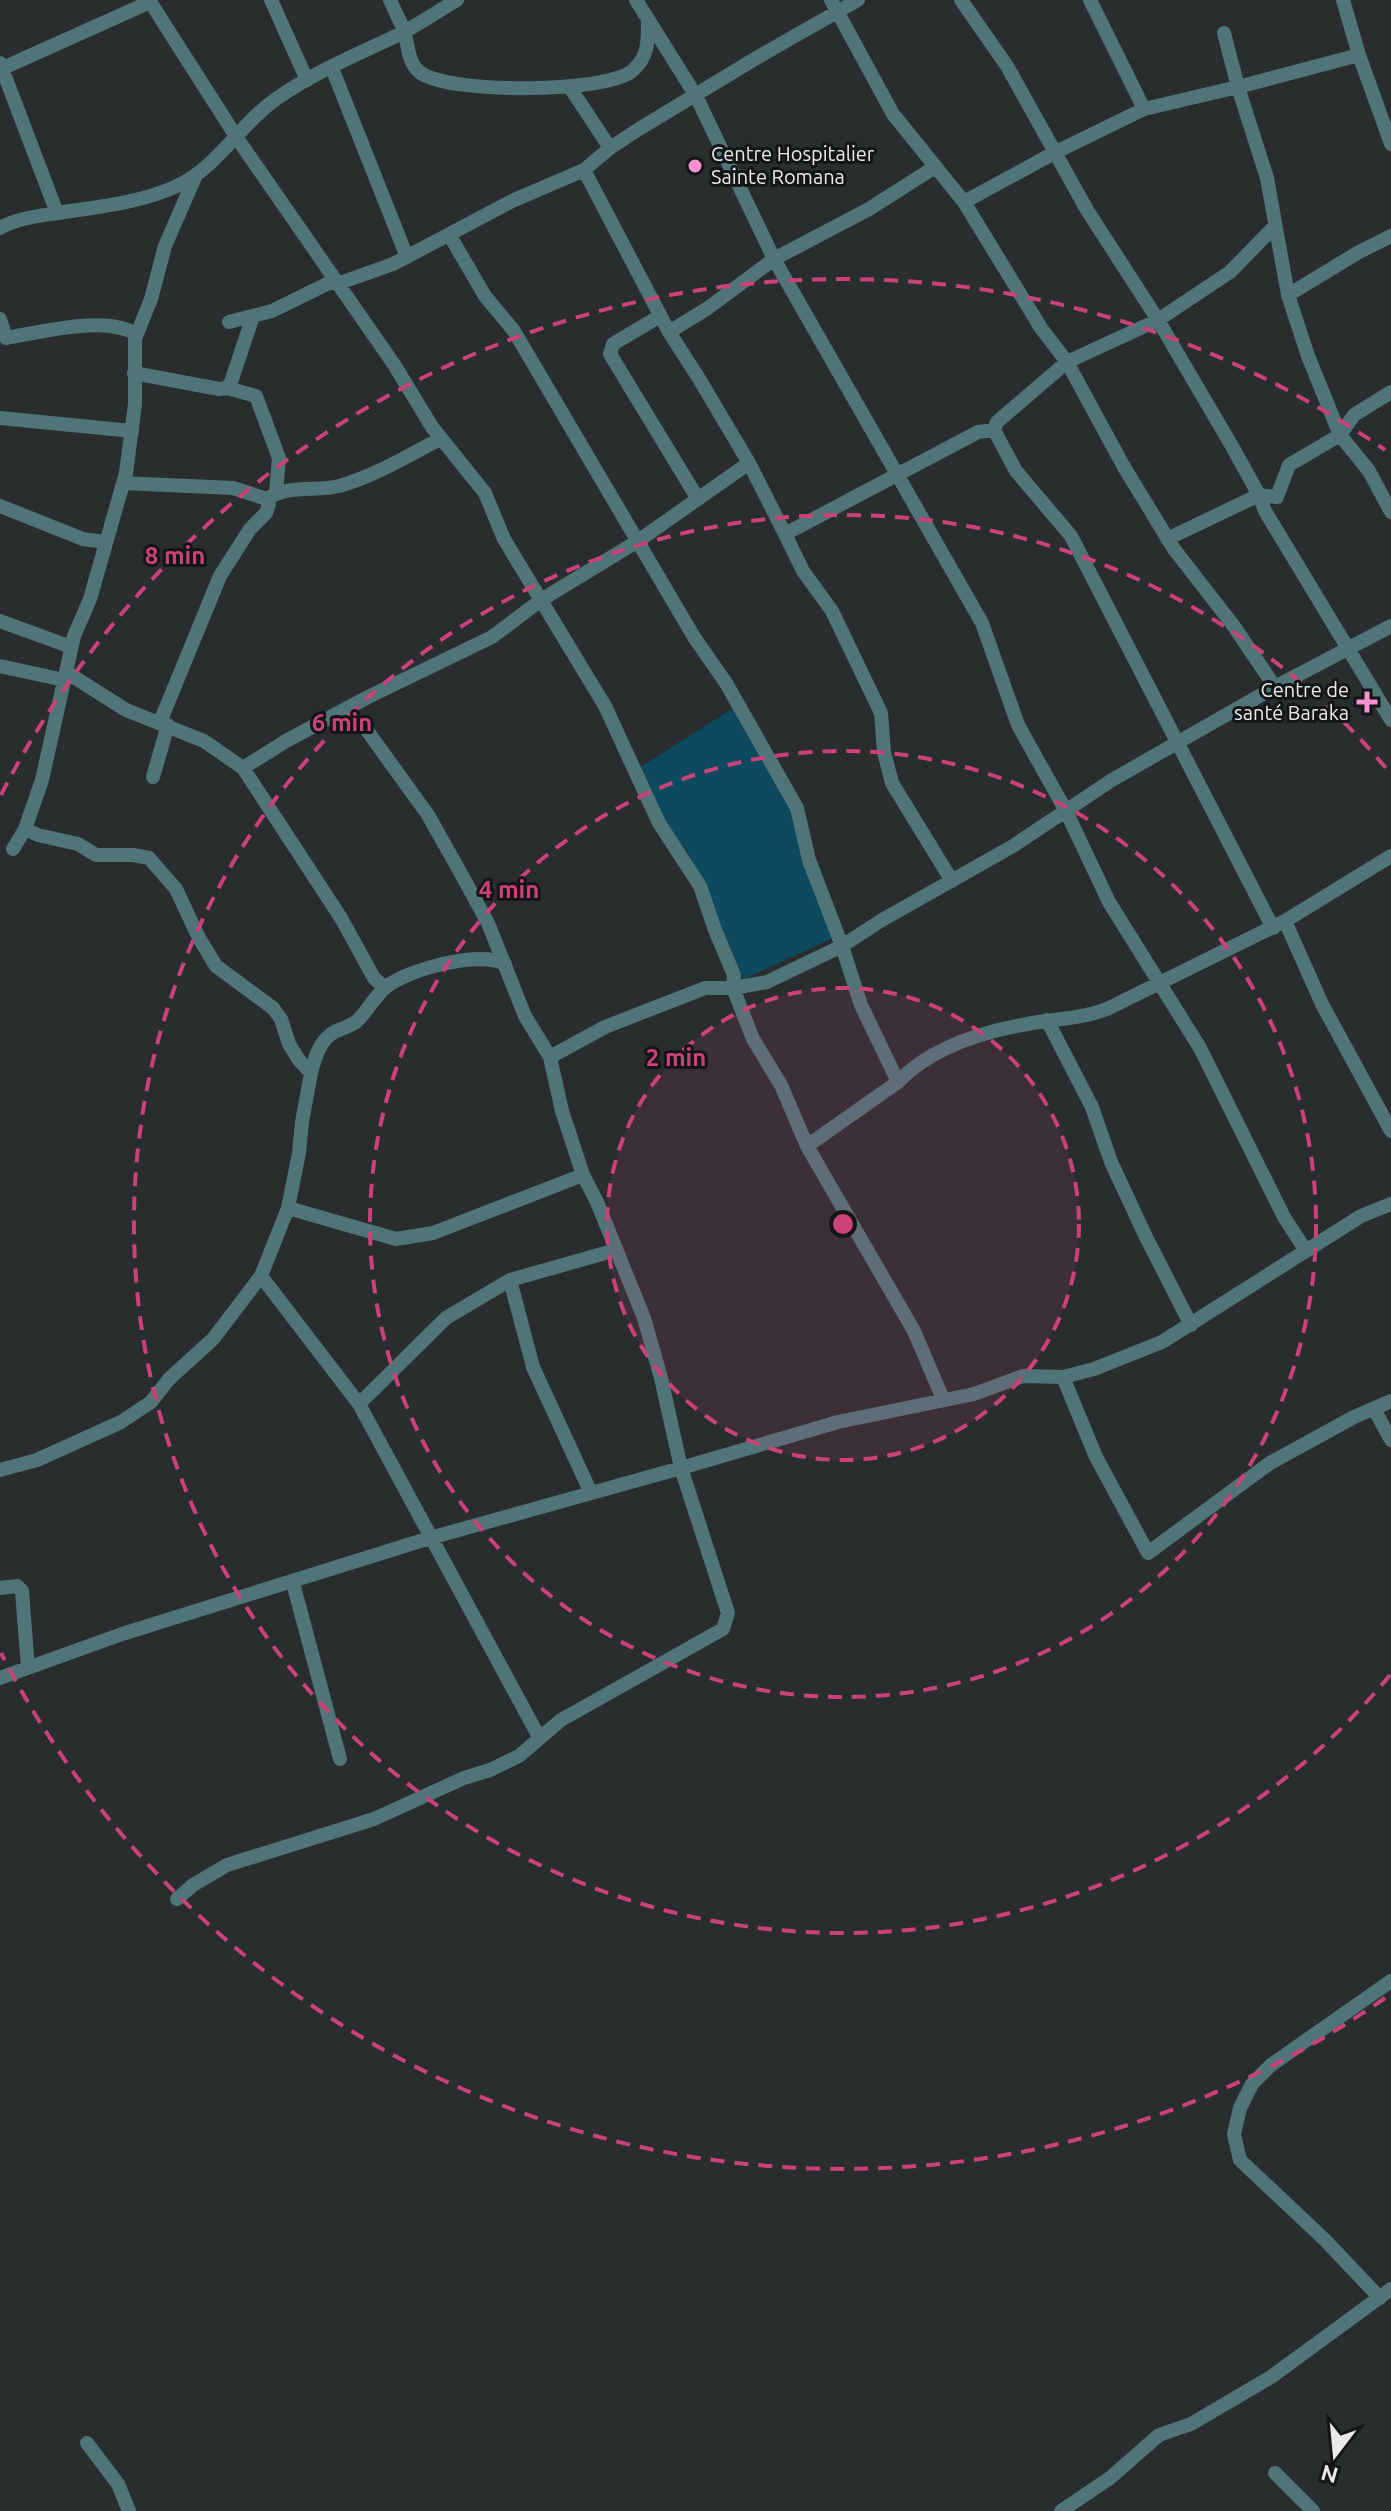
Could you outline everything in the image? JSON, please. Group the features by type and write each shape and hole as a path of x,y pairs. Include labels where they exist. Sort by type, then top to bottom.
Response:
{"street":[{"path":"271,0 307,80"},
{"path":"390,0 405,32 413,64 422,74 493,88 569,86 629,74 640,64 647,50 648,20"},
{"path":"0,228 21,219 116,204 176,186 196,175 237,138 263,109 307,80 405,32 457,0"},
{"path":"636,0 696,96 774,259 982,623 1018,725 1066,811 1109,902 1200,1048 1284,1217 1306,1251"},
{"path":"229,322 272,311 336,282 407,257 512,201 584,170 610,148 834,6 858,0"},
{"path":"961,0 1007,66 1054,153 1158,320 1259,495 1265,511 1391,720"},
{"path":"1090,0 1144,109"},
{"path":"1343,0 1391,144"},
{"path":"57,213 2,73 150,1 237,138 395,366 440,439 480,484 504,539 605,706 659,823 700,886 734,975 733,988 753,1039 781,1085 807,1146 914,1331 943,1399"},
{"path":"834,6 893,114 964,202 1041,328 1067,362 1167,539 1233,625 1275,687"},
{"path":"1224,33 1238,87 1261,154 1288,295 1308,356 1340,435 1369,471 1391,512"},
{"path":"964,202 1144,109 1359,55"},
{"path":"332,68 407,257"},
{"path":"569,86 610,148"},
{"path":"669,332 708,308 774,259 869,209 935,167"},
{"path":"584,170 669,332 749,463 803,571 832,611 881,713 884,752 892,783 952,881"},
{"path":"13,849 25,829 48,758 71,647 90,599 123,483 135,404 136,334 151,299 165,246 196,175"},
{"path":"1275,226 1230,272 1158,320 1067,362 997,422 994,430 1016,471 1071,536 1178,742 1391,1131"},
{"path":"450,236 485,296 514,331 694,637 726,683 797,808 809,860 861,1005 898,1082"},
{"path":"1288,295 1391,236"},
{"path":"227,388 253,316"},
{"path":"660,316 613,344 610,354 698,499"},
{"path":"0,319 6,338 75,328 123,327 136,334"},
{"path":"134,373 227,388 256,396 279,458 266,513 250,529 220,576 164,724 153,777"},
{"path":"1167,539 1259,495 1277,497 1289,465 1340,435 1354,415 1391,392"},
{"path":"0,418 132,431"},
{"path":"785,534 978,432 994,430"},
{"path":"123,483 233,488 272,495 336,487 369,476 440,439"},
{"path":"243,768 368,697 492,637 541,600 638,541 749,463"},
{"path":"0,506 83,539 106,542"},
{"path":"0,621 71,647"},
{"path":"550,1057 605,1027 705,988 733,988 767,982 842,946 1112,780 1275,687 1391,626"},
{"path":"0,666 65,676 108,700 204,741 243,768 341,918 374,978 385,988"},
{"path":"177,1899 193,1885 227,1865 374,1819 414,1799 500,1766 519,1756 561,1720 723,1629 728,1613 681,1468 644,1318 583,1175 562,1111 550,1057 525,1016 488,923 428,815 366,729"},
{"path":"25,829 78,844 96,855 149,858 176,889 216,966 273,1008 281,1019 289,1044 311,1073"},
{"path":"807,1146 898,1082 909,1070 954,1045 1000,1028 1086,1017 1279,924 1391,856"},
{"path":"0,1470 37,1460 85,1440 151,1402 188,1360 203,1351 261,1276 288,1208 311,1073 322,1044 332,1033 356,1023 385,988 405,976 485,958 505,964"},
{"path":"1047,1020 1092,1107 1128,1200 1191,1325"},
{"path":"288,1208 396,1239 409,1238 433,1233 583,1175"},
{"path":"0,1678 122,1634 430,1538 838,1422 974,1394 1023,1376 1063,1377 1094,1369 1162,1342 1361,1216 1391,1204"},
{"path":"359,1404 446,1318 510,1280 616,1250"},
{"path":"261,1276 359,1404 539,1737"},
{"path":"510,1280 533,1367 591,1493"},
{"path":"1063,1377 1096,1457 1148,1553 1270,1463 1391,1401"},
{"path":"1374,1409 1391,1440"},
{"path":"293,1583 340,1759"},
{"path":"0,1588 17,1586 22,1591 28,1668"},
{"path":"1061,2511 1110,2478 1159,2435 1191,2424 1271,2377 1385,2293 1240,2160 1234,2134 1240,2108 1252,2084 1271,2065 1389,1988"},
{"path":"87,2443 118,2484 129,2511"},
{"path":"1275,2473 1313,2511"}],"shaded area":[{"path":"735,707 797,822 833,938 744,979 688,852 666,825 639,768"}],"place":[{"name":"Centre Hospitalier Sainte Romana","path":"695,166"},
{"name":"Centre de santé Baraka","path":"1367,702"}]}
